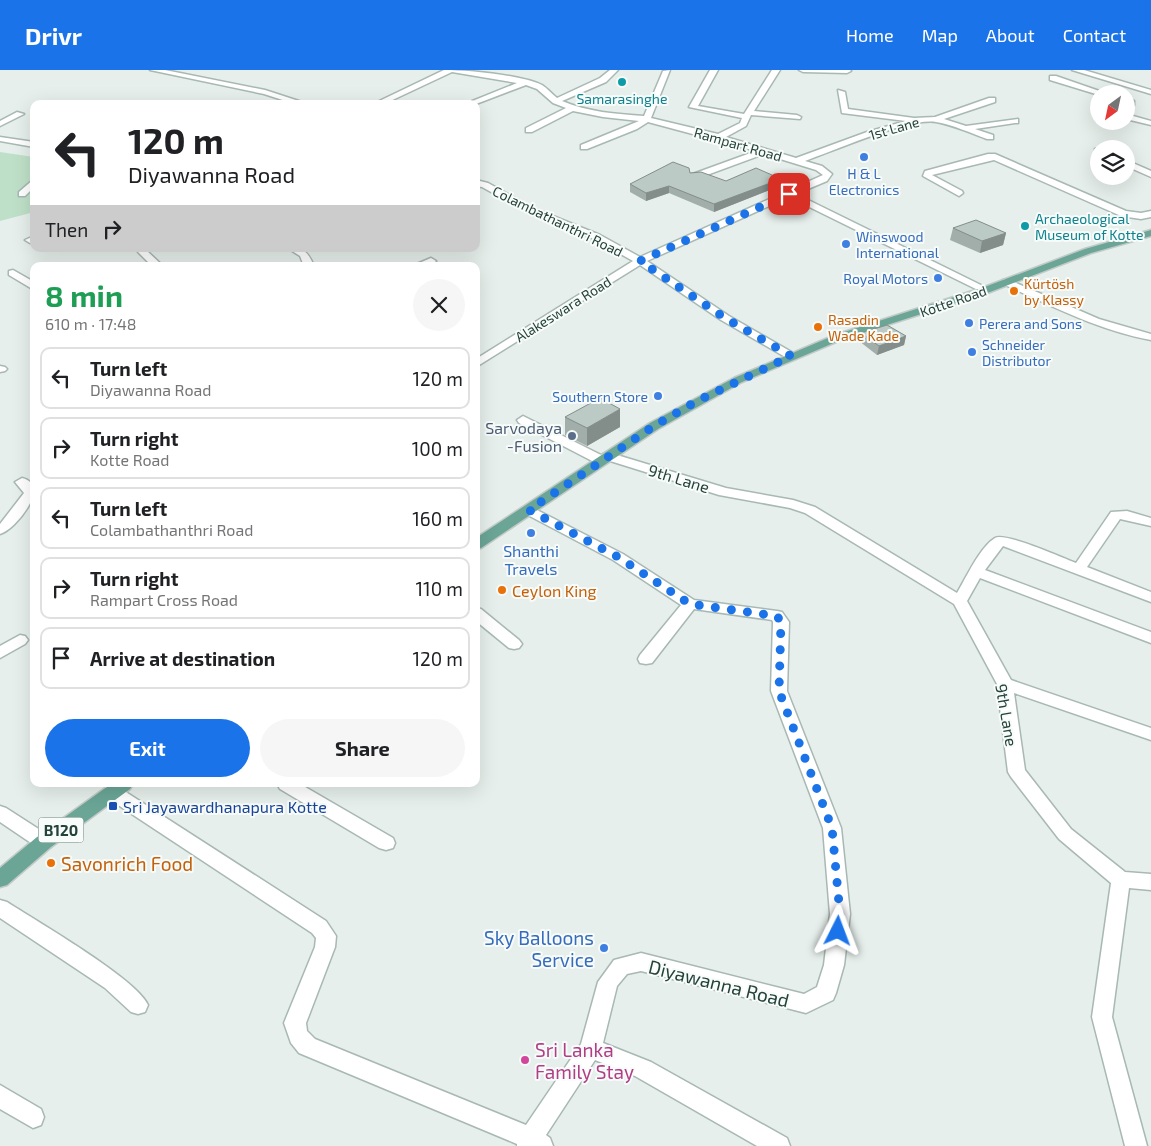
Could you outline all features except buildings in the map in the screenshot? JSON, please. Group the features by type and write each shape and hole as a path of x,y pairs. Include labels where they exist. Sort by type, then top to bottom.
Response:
{"main road":[{"name":"Kotte Road","path":"480,542 604,458 697,401 791,356 839,337 986,290 1088,251 1151,233"},
{"name":"B120","path":"0,879 44,842 118,788"}],"street":[{"path":"154,70 265,92 291,100"},
{"path":"386,100 451,70"},
{"name":"Rampart Road","path":"451,70 540,86 556,101 572,108 603,115 647,119 719,137 819,168 828,174 824,179 789,194"},
{"path":"556,101 603,80 614,70"},
{"path":"714,70 693,107 749,115 797,117"},
{"path":"719,137 743,124 756,99 776,70"},
{"path":"803,70 847,71"},
{"path":"1076,70 1151,92"},
{"path":"584,147 634,127 647,119 667,71"},
{"path":"1053,78 1090,90"},
{"path":"479,100 525,82"},
{"path":"841,92 845,111 917,120"},
{"name":"1st Lane","path":"797,161 870,134 917,120 936,119 992,100"},
{"path":"529,130 572,108"},
{"path":"0,124 20,114"},
{"path":"936,119 990,137"},
{"path":"1135,119 1151,123"},
{"path":"965,129 1014,121"},
{"path":"0,139 30,142"},
{"path":"693,177 764,152"},
{"path":"959,193 927,176 928,172 988,157 995,157 1124,214 1141,216 1151,214"},
{"path":"1135,167 1151,174"},
{"name":"Colambathanthri Road","path":"480,184 530,210 597,237 640,261 725,318 791,356"},
{"path":"22,194 30,186"},
{"path":"789,194 986,290"},
{"name":"Alakeswara Road","path":"482,355 640,261 789,194"},
{"path":"143,252 154,262"},
{"path":"300,252 304,254 307,262"},
{"path":"426,262 431,260"},
{"path":"13,273 30,284"},
{"path":"1007,282 1096,322 1131,334 1151,337"},
{"name":"9th Lane","path":"523,420 604,458 724,492 793,504 810,510 960,601 1005,684 1017,772 1065,834 1121,880"},
{"path":"22,482 30,492"},
{"path":"0,530 5,527 30,494"},
{"name":"Diyawanna Road","path":"529,510 618,557 690,604 777,616 781,622 779,691 832,828 840,914 834,965 826,993 806,1004 641,962 621,966 608,982 591,1048 534,1143"},
{"path":"1080,569 1116,515 1127,515 1151,522"},
{"path":"960,601 977,572 1000,541 1014,544 1151,597"},
{"path":"977,572 1151,638"},
{"path":"646,659 690,604"},
{"path":"480,616 514,644"},
{"path":"0,652 20,640"},
{"path":"1005,684 1151,734"},
{"path":"291,787 386,843"},
{"path":"118,788 319,927 326,936 325,948 295,1023 298,1036 307,1046 534,1143"},
{"path":"0,813 44,842"},
{"path":"1136,1146 1102,1017 1121,880 1151,882"},
{"path":"0,908 112,982 138,1005"},
{"path":"591,1048 643,1069 779,1146"},
{"path":"0,1096 33,1116"}],"green space":[{"path":"0,152 30,156 30,213 0,221"}],"place":[{"name":"Samarasinghe","path":"622,82"},
{"name":"H & L Electronics","path":"864,157"},
{"name":"Archaeological Museum of Kotte","path":"1025,226"},
{"name":"Winswood International","path":"846,244"},
{"name":"Royal Motors","path":"938,278"},
{"name":"Kürtösh by Klassy","path":"1014,291"},
{"name":"Perera and Sons","path":"969,323"},
{"name":"Rasadin Wade Kade","path":"818,327"},
{"name":"Schneider Distributor","path":"972,352"},
{"name":"Southern Store","path":"658,396"},
{"name":"Sarvodaya -Fusion","path":"572,436"},
{"name":"Shanthi Travels","path":"531,533"},
{"name":"Ceylon King","path":"502,590"},
{"name":"Sri Jayawardhanapura Kotte","path":"113,806"},
{"name":"Savonrich Food","path":"51,863"},
{"name":"Sky Balloons Service","path":"604,948"},
{"name":"Sri Lanka Family Stay","path":"525,1060"}],"route":[{"path":"789,194 640,261 725,318 791,356 738,380 654,426 529,510 618,557 690,604 777,616 781,622 779,691 832,828 840,914 838,931"}]}
